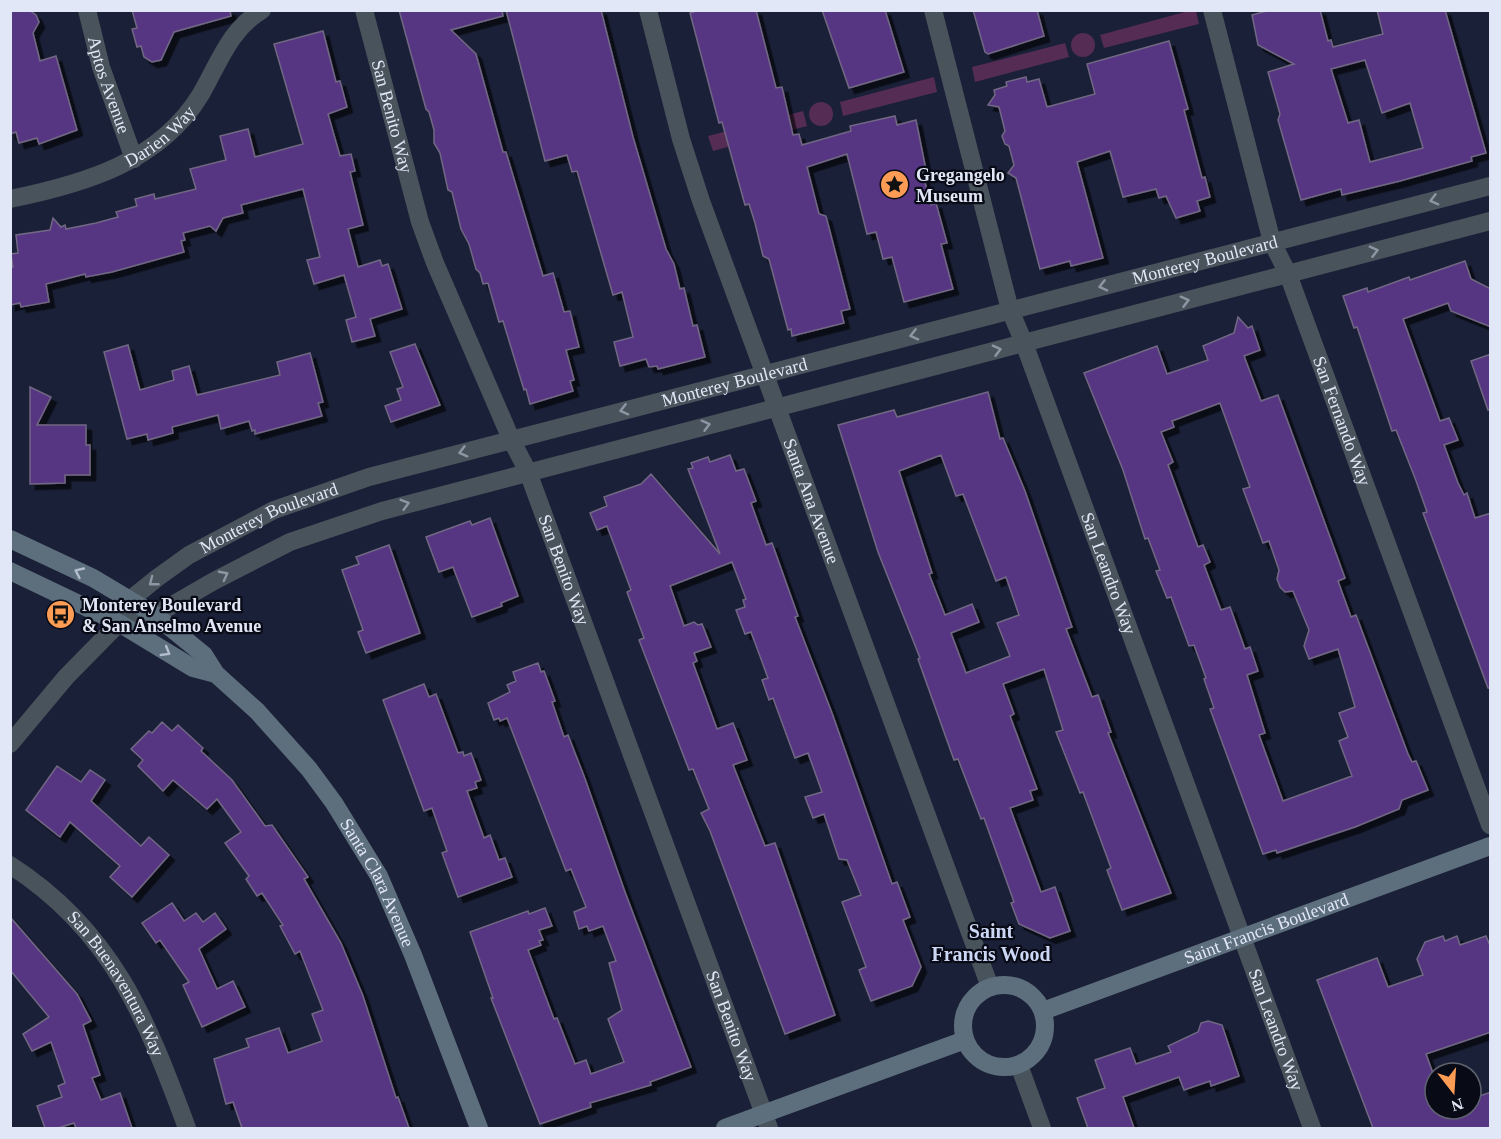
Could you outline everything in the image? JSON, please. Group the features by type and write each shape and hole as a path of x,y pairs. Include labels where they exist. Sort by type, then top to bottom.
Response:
{"main road":[{"path":"10,539 131,599"},
{"path":"10,571 119,623"},
{"name":"Santa Clara Avenue","path":"131,599 155,615 204,655 216,674 257,711 309,769 334,803 374,867 413,954 479,1128"},
{"name":"Santa Clara Avenue","path":"119,623 193,668 216,674"},
{"name":"Saint Francis Boulevard","path":"1043,1011 1491,846"},
{"path":"1006,985 1022,989 1035,998 1043,1011 1046,1028 1042,1043 1032,1056 1019,1065 1003,1068 987,1064 974,1054 965,1040 963,1024 967,1008 976,995 990,987 1006,985"},
{"path":"725,1128 766,1121 965,1040"}],"street":[{"name":"Aptos Avenue","path":"87,10 101,67 134,159"},
{"name":"Darien Way","path":"10,198 68,185 134,159 162,141 185,119 235,33 262,10"},
{"name":"San Benito Way","path":"364,10 420,222 435,263 511,439 528,472 766,1121"},
{"name":"Santa Ana Avenue","path":"648,10 687,159 990,987"},
{"name":"San Leandro Way","path":"933,10 1010,310 1312,1128"},
{"name":"San Fernando Way","path":"1212,10 1272,242 1288,274 1491,825"},
{"name":"Monterey Boulevard","path":"131,599 189,555 274,510 369,477 1491,186"},
{"name":"Monterey Boulevard","path":"119,623 155,615 252,561 301,538 382,511 1491,221"},
{"path":"10,744 53,691 119,623 131,599"},
{"name":"San Buenaventura Way","path":"10,865 47,892 76,919 122,978 146,1023 187,1128"},
{"path":"1019,1065 1042,1128"}],"shaded area":[{"path":"1192,10 1196,11 1199,24 1104,48 1100,35"},
{"path":"1083,33 1092,36 1095,45 1092,54 1083,57 1074,54 1071,45 1074,36"},
{"path":"1065,43 1069,57 975,82 972,67"},
{"path":"934,77 937,92 843,116 840,102"},
{"path":"821,102 830,105 833,114 830,123 821,126 812,123 809,114 812,105"},
{"path":"803,111 807,126 713,151 708,136"}],"building":[{"path":"10,10 29,10 36,15 39,22 33,33 40,61 56,56 77,130 39,144 37,138 19,143 16,132 10,134"},
{"path":"132,10 230,10 231,16 174,32 161,60 152,62 144,57 141,46 137,47 132,29 137,28"},
{"path":"399,10 502,10 503,16 451,30 476,54 503,152 506,152 543,276 553,273 564,312 570,311 579,347 566,350 574,380 570,381 573,391 530,404 503,321 499,322 488,283 483,284 480,273 476,269 469,244 461,229 452,192 448,190 440,153 434,143 434,130 426,109"},
{"path":"506,10 601,10 633,137 666,249 674,264 680,289 684,288 693,326 697,325 705,357 658,369 657,366 649,367 646,359 620,366 614,342 633,337 622,292 613,295 577,171 572,172 567,155 545,161"},
{"path":"700,10 756,10 776,88 782,87 793,135 799,134 802,145 851,131 850,126 895,116 897,125 916,120 926,170 922,171 931,205 936,203 947,243 941,244 953,289 904,302 892,257 883,259 876,232 867,234 847,154 807,167 819,214 826,216 850,309 841,311 844,323 792,336 791,329 788,330 769,259 763,256 749,204 745,205 722,122 719,123 690,13"},
{"path":"822,10 885,10 904,72 849,88"},
{"path":"973,10 1037,10 1044,36 988,54 985,52"},
{"path":"1270,10 1320,10 1328,41 1331,40 1333,47 1383,34 1377,10 1445,10 1486,153 1471,157 1472,161 1400,181 1342,195 1341,189 1301,200 1278,120 1280,114 1268,72 1294,64 1258,45 1252,15","holes":["1365,60 1382,113 1410,103 1423,148 1370,162 1359,120 1348,123 1331,69"]},
{"path":"323,31 336,82 340,81 347,107 328,114 340,156 351,154 355,171 350,172 363,225 348,229 358,267 380,260 382,266 388,264 402,309 370,319 375,336 352,342 346,320 356,317 344,275 314,284 307,260 320,257 303,189 241,205 243,213 223,218 216,231 210,226 183,233 185,240 181,241 184,252 112,272 86,277 85,274 46,284 49,302 21,307 20,303 10,305 10,267 13,267 11,254 18,253 16,235 50,230 53,218 61,227 65,225 66,229 96,223 118,217 116,212 137,206 135,199 154,194 155,199 196,189 190,169 226,160 220,136 248,129 255,157 303,144 274,44"},
{"path":"1169,41 1188,109 1184,110 1202,178 1205,177 1210,197 1197,201 1200,211 1176,218 1166,196 1159,198 1156,189 1123,197 1110,151 1077,162 1103,258 1071,266 1070,261 1040,269 1016,178 1008,173 1014,165 1009,146 1005,144 1002,136 1005,131 999,107 988,105 995,95 994,90 1007,86 1006,82 1026,77 1027,82 1039,79 1047,107 1095,94 1087,64"},
{"path":"1465,261 1471,279 1491,289 1491,327 1451,311 1448,303 1403,319 1440,421 1449,418 1458,440 1444,445 1458,483 1464,495 1467,493 1475,518 1491,513 1491,688 1488,688 1423,513 1427,512 1415,478 1396,430 1392,431 1357,327 1354,328 1343,296 1367,288 1368,292 1409,277 1410,280"},
{"path":"1238,317 1248,328 1252,326 1260,350 1244,356 1261,401 1278,395 1345,578 1338,581 1351,617 1356,615 1408,754 1412,762 1416,761 1428,790 1402,800 1399,809 1355,827 1277,853 1276,850 1263,854 1210,709 1214,708 1194,645 1189,646 1171,597 1167,598 1156,571 1160,570 1148,538 1145,539 1123,470 1084,373 1157,346 1167,374 1208,360 1203,346 1234,333","holes":["1220,403 1250,487 1243,489 1263,543 1269,541 1279,570 1277,579 1280,587 1285,592 1293,591 1309,630 1304,646 1309,659 1338,649 1355,707 1339,713 1348,737 1339,741 1352,776 1283,801 1259,735 1265,733 1247,675 1258,671 1250,647 1245,649 1230,607 1221,610 1204,565 1210,562 1203,545 1198,547 1168,465 1173,462 1161,432 1174,427 1172,421"]},
{"path":"415,344 440,405 391,422 385,406 401,400 397,389 403,387 390,352"},
{"path":"128,345 140,390 174,380 172,371 189,366 197,395 280,375 277,362 310,353 323,402 318,403 322,416 255,434 249,421 221,429 218,415 172,427 173,433 148,440 147,434 127,439 104,352"},
{"path":"1491,354 1491,409 1488,410 1471,361"},
{"path":"30,387 51,397 37,425 86,425 86,445 90,445 90,475 65,475 65,483 30,484"},
{"path":"988,392 1000,439 1003,438 1025,491 1072,627 1066,629 1092,697 1098,695 1111,732 1108,733 1171,893 1122,910 1107,870 1111,868 1083,792 1080,793 1056,732 1063,730 1044,669 1003,684 1014,714 1010,716 1037,789 1030,791 1033,800 1010,808 1041,892 1055,887 1070,931 1050,938 1019,924 1011,903 1014,902 984,818 981,819 958,759 954,760 918,659 920,658 878,552 838,425 894,410 897,417","holes":["941,455 956,496 963,494 996,581 1006,577 1019,615 997,623 1010,656 966,673 951,633 979,622 972,604 945,615 929,574 932,573 899,471"]},
{"path":"730,455 736,471 744,469 756,501 751,503 766,545 772,543 798,616 795,617 832,713 892,884 897,882 910,917 903,920 921,967 912,986 871,1001 859,970 866,967 842,902 861,895 847,860 839,859 824,814 813,818 805,797 822,792 808,753 795,758 773,698 769,700 762,680 768,678 751,632 745,634 736,610 745,607 743,600 746,599 732,562 670,586 684,626 694,622 698,625 702,624 711,647 694,653 697,661 693,663 717,729 733,723 747,760 733,765 765,846 775,843 835,1015 785,1034 710,831 701,813 709,809 693,769 689,770 639,640 644,638 627,592 631,590 607,526 597,530 590,513 607,506 604,497 641,484 651,474 720,554 688,469 693,468 691,463 708,457 710,462"},
{"path":"490,518 518,596 501,603 502,606 472,617 453,567 439,572 426,537 470,521 472,525"},
{"path":"389,545 420,633 366,653 358,632 363,630 342,570 359,564 356,557"},
{"path":"538,663 541,672 544,671 555,701 552,702 564,737 568,735 584,776 691,1067 650,1082 651,1085 590,1103 591,1107 540,1124 491,998 493,998 470,932 528,911 529,914 545,908 552,926 539,930 543,940 539,941 541,945 528,950 554,1019 557,1018 575,1064 586,1060 591,1074 624,1062 608,1019 622,1010 609,963 616,961 603,926 589,931 587,926 579,929 574,912 586,907 571,869 566,871 507,718 500,721 499,718 494,720 488,703 510,692 507,685 516,681 513,672"},
{"path":"424,684 429,697 436,694 458,753 463,752 464,756 471,753 481,780 475,782 477,788 467,791 484,838 490,835 499,860 505,858 512,877 458,897 442,853 447,851 432,808 424,811 383,700"},
{"path":"162,722 172,731 178,725 203,748 201,751 232,780 265,826 272,825 308,877 304,879 341,943 363,996 396,1098 398,1097 409,1128 242,1128 233,1102 226,1104 214,1059 249,1047 246,1039 279,1028 288,1053 322,1041 312,1014 323,1010 300,951 295,954 280,926 283,925 262,893 257,896 246,879 249,876 225,843 241,832 217,799 207,809 173,780 163,791 138,766 143,760 131,749"},
{"path":"57,766 81,782 90,770 105,780 91,801 141,846 149,837 169,855 132,897 110,877 120,866 70,822 60,837 26,810"},
{"path":"172,903 184,921 196,913 203,922 215,913 226,929 199,949 217,989 233,981 245,1007 202,1027 183,985 189,982 160,940 156,943 142,923"},
{"path":"10,917 77,994 91,1021 83,1025 100,1075 92,1078 101,1100 120,1093 132,1128 76,1128 74,1123 58,1128 45,1128 37,1106 62,1097 58,1086 65,1083 51,1042 32,1051 23,1034 49,1017 10,970"},
{"path":"1443,936 1445,941 1457,936 1460,945 1486,936 1491,948 1491,1032 1426,1054 1429,1061 1423,1061 1423,1121 1483,1121 1483,1095 1491,1092 1491,1128 1373,1128 1317,980 1377,958 1388,987 1423,975 1417,959 1425,942"},
{"path":"1208,1021 1222,1025 1239,1076 1211,1086 1210,1081 1184,1090 1179,1077 1123,1097 1134,1128 1088,1128 1077,1098 1105,1088 1095,1060 1130,1048 1136,1064 1171,1052 1168,1046 1198,1032 1201,1023"}],"place":[{"name":"Gregangelo Museum","path":"895,185"},
{"name":"Monterey Boulevard & San Anselmo Avenue","path":"61,615"}],"district":[{"name":"Saint Francis Wood","path":"991,942"}]}
